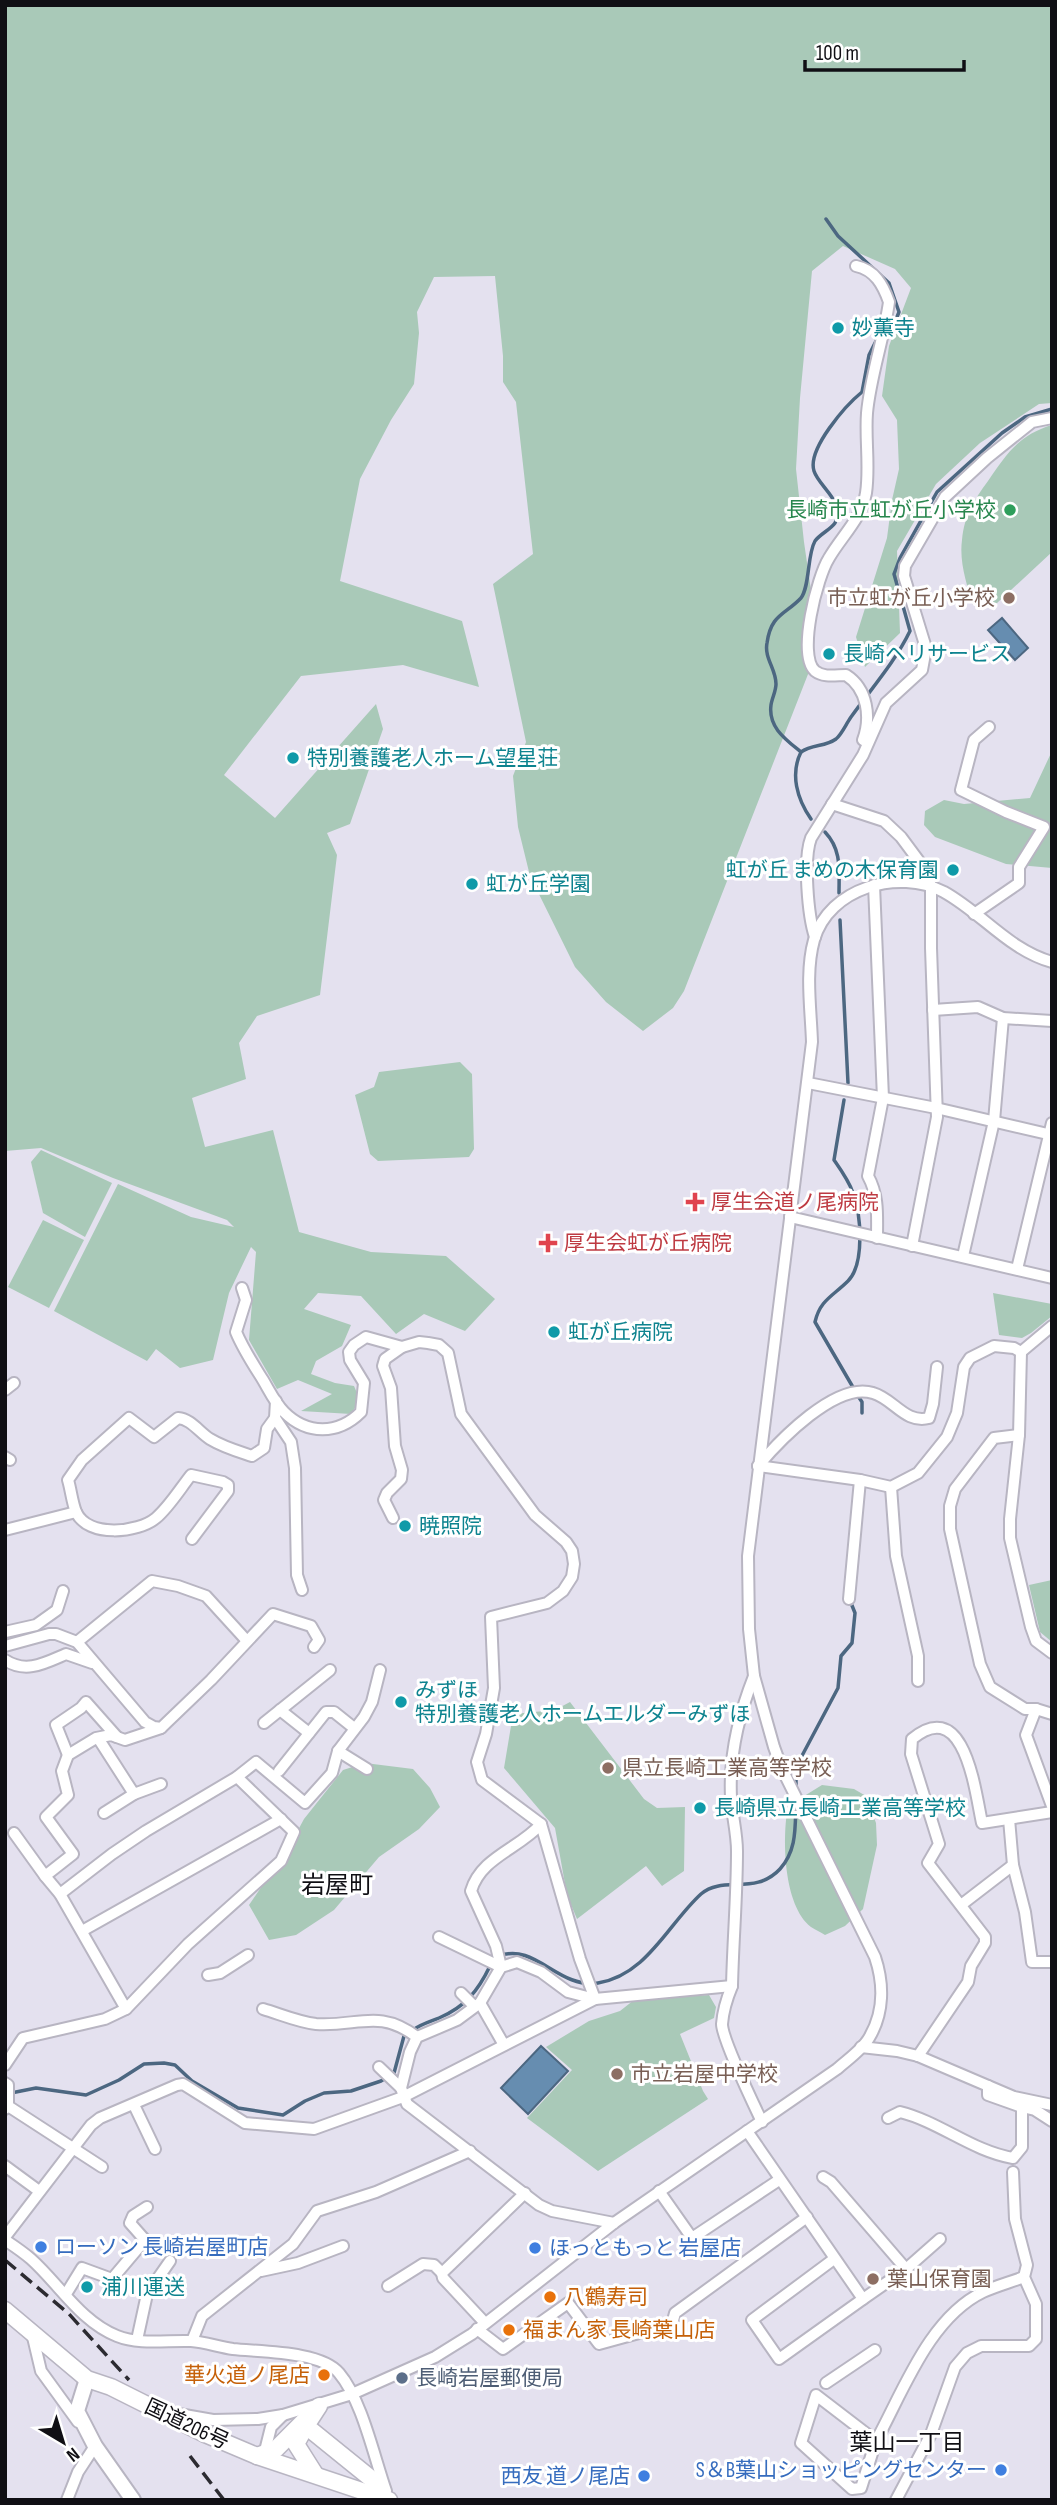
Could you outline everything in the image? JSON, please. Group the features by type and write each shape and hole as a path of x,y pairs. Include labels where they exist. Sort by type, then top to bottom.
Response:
{"highway":[{"name":"国道206号","path":"7,2314 87,2379 116,2390 205,2434 387,2499"},
{"path":"266,2457 319,2406"},
{"path":"315,2474 296,2444 319,2406"},
{"path":"306,2426 374,2481 387,2499"}],"main road":[{"path":"87,2379 77,2411 95,2446 133,2500"}],"street":[{"path":"856,266 865,268 874,275 885,290 889,302 867,411 866,496 857,515 828,559 817,587 809,628 809,661 814,670 829,676 846,675 860,691 869,712 868,726 859,748 863,755"},
{"path":"815,937 811,924 807,848 825,813 863,755 886,703 922,670 926,648 904,576 910,558 945,497 987,458 1032,422 1052,418"},
{"path":"974,914 1019,883 1019,867 1044,827 961,790 974,740 989,727"},
{"path":"832,804 884,821 901,837 927,873 931,887 937,1117 912,1245"},
{"path":"116,2390 172,2413 213,2420 258,2419 319,2406 352,2395 435,2357 481,2326 659,2190 837,2070 869,2040 882,1996 882,1977 876,1957 790,1785 774,1747 754,1676 749,1629 748,1556 808,1083 812,1042 811,968 815,937 825,918 847,897 874,885 901,881 942,892 1020,948 1052,962"},
{"path":"871,1237 877,1203 875,1188 868,1177 883,1098 874,885"},
{"path":"933,1010 978,1007 1003,1018 1052,1021"},
{"path":"963,1256 994,1121 1003,1018"},
{"path":"808,1083 936,1108 1050,1135"},
{"path":"1017,1269 1052,1123"},
{"path":"790,1217 1052,1278"},
{"path":"242,1288 246,1300 236,1332 242,1346 282,1410 302,1427 332,1430 353,1421 361,1412 364,1383 351,1360 349,1352 354,1345 366,1337 402,1347"},
{"path":"1052,1326 1021,1352 1019,1435 1010,1519 1010,1538 1031,1627 1036,1641 1052,1653"},
{"path":"393,1518 384,1500 401,1479 402,1469 396,1446 391,1388 383,1366 385,1359 402,1347 419,1342 439,1345 448,1353 461,1414 535,1515 566,1542 572,1551 572,1577 563,1591 547,1603 491,1617 494,1688 486,1734 477,1762 482,1780 541,1824 593,1994"},
{"path":"758,1466 860,1480 891,1488 918,1473 947,1437 957,1413 964,1367 971,1359 994,1346 1013,1348 1021,1352"},
{"path":"758,1466 801,1421 833,1400 849,1394 872,1392 912,1419 929,1418 937,1367"},
{"path":"191,1539 228,1491 228,1485 191,1475 154,1520 122,1530 99,1530 84,1521 76,1512 68,1480 82,1460 128,1418 154,1437 178,1418 185,1418 208,1438 252,1456 264,1448 267,1429 275,1418 276,1401"},
{"path":"275,1418 291,1442 295,1468 297,1575 302,1590"},
{"path":"1019,1435 994,1438 955,1489 950,1506 950,1529 980,1664 990,1687 1025,1709 1052,1714"},
{"path":"849,1599 860,1480"},
{"path":"891,1488 896,1556 918,1656 918,1681"},
{"path":"5,1530 76,1512"},
{"path":"76,1643 152,1581 206,1595 247,1641"},
{"path":"5,1632 36,1625 57,1610 63,1591"},
{"path":"45,1876 73,1854 46,1817 68,1795 62,1771 68,1755 98,1738 111,1735 125,1740 160,1728 211,1680 273,1614 311,1626 319,1640 314,1647"},
{"path":"5,1646 49,1634 56,1634 76,1643 145,1722 160,1728"},
{"path":"5,1660 19,1667 29,1668 66,1654 94,1664"},
{"path":"264,1723 330,1670"},
{"path":"60,1894 135,1839 237,1777 256,1762 305,1803 332,1773 338,1751 364,1717 372,1702 380,1670"},
{"path":"754,1676 744,1700 736,1735 732,1774 731,1796 737,1848 732,1986 722,2026 762,2122"},
{"path":"68,1755 57,1725 86,1702 117,1737"},
{"path":"1036,1709 1026,1735 1052,1807"},
{"path":"280,1710 309,1733"},
{"path":"279,1771 326,1712 334,1712 354,1728"},
{"path":"918,2056 968,1982 971,1966 985,1943 985,1937 928,1864 939,1844 911,1754 912,1739 926,1727 940,1729 956,1737 968,1762 982,1823 1052,1812"},
{"path":"98,1738 134,1794"},
{"path":"338,1751 366,1769"},
{"path":"5,2065 23,2038 105,2019 126,2009 188,1944 281,1861 294,1832 237,1777"},
{"path":"104,1813 134,1794 161,1784"},
{"path":"82,1931 281,1819"},
{"path":"1009,1819 1013,1865 1025,1912 1031,1962 1052,1962"},
{"path":"501,1967 496,1946 471,1891 480,1872 532,1834 541,1824"},
{"path":"14,1833 60,1894 126,2009"},
{"path":"961,1905 1013,1865"},
{"path":"439,1937 501,1967"},
{"path":"208,1975 220,1973 248,1955"},
{"path":"402,2092 410,2052 417,2037 457,2020 477,2005 501,1967 517,1962 541,1972 568,1992 593,1994 732,1986"},
{"path":"461,1993 477,2005 504,2045"},
{"path":"387,2499 366,2426 341,2374 323,2362 192,2342 119,2337 98,2326 5,2238 91,2125 100,2118 177,2085 183,2084 245,2123 314,2129 504,2045 593,1994"},
{"path":"263,2009 317,2024 373,2020 402,2025 417,2037"},
{"path":"861,2048 918,2056 1014,2097 1052,2105"},
{"path":"379,2067 402,2092 407,2104 552,2211 614,2223"},
{"path":"988,2085 988,2095 1035,2110 1052,2120"},
{"path":"6,2097 102,2167"},
{"path":"134,2105 155,2150"},
{"path":"888,2118 900,2112 915,2115 975,2146 1013,2158 1022,2147 1022,2106"},
{"path":"747,2131 863,2299"},
{"path":"192,2342 202,2316 293,2244 317,2211 376,2192 470,2151"},
{"path":"5,2166 39,2191"},
{"path":"896,2500 931,2434 956,2367 967,2353 981,2346 1029,2346 1036,2339 1036,2304 1024,2277 1027,2265 1014,2219 1013,2172"},
{"path":"823,2177 831,2182 905,2269"},
{"path":"659,2190 692,2238 779,2180"},
{"path":"442,2273 525,2193"},
{"path":"66,2294 82,2268 112,2279 145,2240 131,2223 133,2216 147,2207"},
{"path":"388,2286 423,2264 434,2265 503,2350 568,2303 599,2344 672,2324 675,2313 807,2217"},
{"path":"834,2259 752,2320 779,2359 905,2269 940,2239"},
{"path":"261,2271 298,2263 343,2246"},
{"path":"137,2340 147,2294 170,2261"},
{"path":"876,2441 816,2395 801,2443 852,2490 862,2488 876,2441 925,2348 953,2315 982,2293 1024,2277"},
{"path":"32,2333 41,2371 95,2446 78,2472 67,2500"},
{"path":"826,2383 875,2350"},
{"path":"266,2457 271,2427 283,2415"}],"green space":[{"path":"5,5 1052,5 1052,403 1039,404 980,443 936,484 897,551 900,633 865,667 856,637 887,538 899,469 897,420 882,396 889,346 911,288 895,269 843,246 812,271 796,469 815,618 812,664 684,991 673,1008 643,1031 606,1002 575,967 530,876 518,827 513,776 526,742 493,584 533,554 516,402 503,382 495,276 434,277 417,312 419,333 414,384 391,420 360,479 340,581 462,621 479,687 403,665 301,676 224,775 275,818 376,704 383,729 350,824 327,833 337,855 320,995 257,1016 239,1043 246,1079 192,1098 205,1147 273,1130 299,1232 371,1252 446,1256 495,1299 465,1331 424,1314 396,1334 361,1296 318,1293 304,1309 351,1325 342,1346 316,1361 311,1374 335,1383 354,1386 360,1400 351,1414 301,1411 332,1394 298,1380 277,1389 249,1340 256,1252 251,1247 229,1293 213,1360 180,1368 156,1349 147,1361 54,1311 118,1184 191,1217 234,1227 227,1220 41,1148 5,1151"},
{"name":"長崎市立虹が丘小学校","path":"1052,425 1052,552 997,603 973,605 964,573 961,548 970,509 1007,454 1030,434"},
{"path":"1052,751 1052,868 1006,864 935,837 924,825 925,811 944,800 964,804 1030,798"},
{"path":"460,1062 472,1074 474,1149 469,1157 378,1161 370,1154 355,1095 374,1087 379,1072"},
{"path":"41,1150 112,1183 85,1237 43,1213 31,1162"},
{"path":"43,1220 84,1240 49,1308 8,1287"},
{"path":"993,1293 1052,1304 1052,1316 1022,1338 999,1335"},
{"path":"1052,1580 1052,1642 1040,1632 1029,1585"},
{"path":"570,1702 644,1799 657,1808 685,1807 684,1871 662,1886 646,1866 577,1919 567,1895 555,1828 504,1768 513,1714 555,1710"},
{"path":"365,1763 413,1769 430,1788 440,1807 419,1829 379,1857 334,1910 296,1935 269,1940 249,1905 290,1845 304,1819 343,1770"},
{"path":"822,1785 854,1789 866,1796 876,1823 877,1845 863,1909 845,1926 825,1935 811,1927 795,1903 785,1852 788,1806"},
{"path":"709,1995 716,2007 714,2018 680,2034 708,2099 598,2171 527,2118 572,2070 546,2047 589,2021 620,2011 634,2000"}],"water":[{"path":"1002,618 1028,648 1015,660 988,630"},
{"path":"541,2046 568,2071 528,2114 501,2088"}],"waterway":[{"path":"826,219 838,236 889,283 899,312 895,322 887,328"},
{"path":"811,819 797,786 796,769 801,752 779,732 772,720 771,705 776,684 767,654 767,643 775,620 804,593 815,541 835,523 835,502 817,477 813,462 829,428 862,392 869,355 879,335"},
{"path":"801,752 832,742 838,737 910,631 894,574 900,558 937,492 1002,433 1025,417 1052,409"},
{"path":"825,832 837,853 839,893"},
{"path":"840,920 848,1083"},
{"path":"844,1100 834,1160 845,1176 856,1202 859,1251 853,1273 824,1303 815,1322 854,1389"},
{"path":"858,1396 862,1402 862,1413"},
{"path":"796,1789 796,1767 838,1688 841,1656 852,1643 855,1613 851,1603"},
{"path":"499,1956 512,1953 524,1955 584,1983 598,1983 615,1978 630,1970 656,1947 701,1894 719,1886 760,1882 780,1869 792,1846 796,1803"},
{"path":"413,2030 448,2014 463,2003 481,1983 490,1966"},
{"path":"11,2093 36,2088 86,2095 119,2080 144,2064 164,2063 175,2065 192,2081 238,2108 283,2115 324,2093 351,2091 381,2081 394,2073 404,2036 407,2034"}],"railway":[{"path":"5,2260 69,2314 129,2380"},
{"path":"190,2456 224,2500"}],"place":[{"name":"妙薫寺","path":"838,328"},
{"name":"長崎市立虹が丘小学校","path":"1010,510"},
{"name":"市立虹が丘小学校","path":"1009,598"},
{"name":"長崎ヘリサービス","path":"829,654"},
{"name":"特別養護老人ホーム望星荘","path":"293,758"},
{"name":"虹が丘 まめの木保育園","path":"953,870"},
{"name":"虹が丘学園","path":"472,884"},
{"name":"厚生会道ノ尾病院","path":"695,1202"},
{"name":"厚生会虹が丘病院","path":"548,1243"},
{"name":"虹が丘病院","path":"554,1332"},
{"name":"暁照院","path":"405,1526"},
{"name":"みずほ 特別養護老人ホームエルダーみずほ","path":"401,1702"},
{"name":"県立長崎工業高等学校","path":"608,1768"},
{"name":"長崎県立長崎工業高等学校","path":"700,1808"},
{"name":"市立岩屋中学校","path":"617,2074"},
{"name":"ローソン 長崎岩屋町店","path":"41,2247"},
{"name":"ほっともっと 岩屋店","path":"535,2248"},
{"name":"葉山保育園","path":"873,2279"},
{"name":"浦川運送","path":"87,2287"},
{"name":"八鶴寿司","path":"550,2297"},
{"name":"福まん家 長崎葉山店","path":"509,2330"},
{"name":"華火道ノ尾店","path":"324,2375"},
{"name":"長崎岩屋郵便局","path":"402,2378"},
{"name":"S＆B葉山ショッピングセンター","path":"1001,2470"},
{"name":"西友 道ノ尾店","path":"644,2476"}],"district":[{"name":"岩屋町","path":"337,1885"},
{"name":"葉山一丁目","path":"907,2442"}]}
